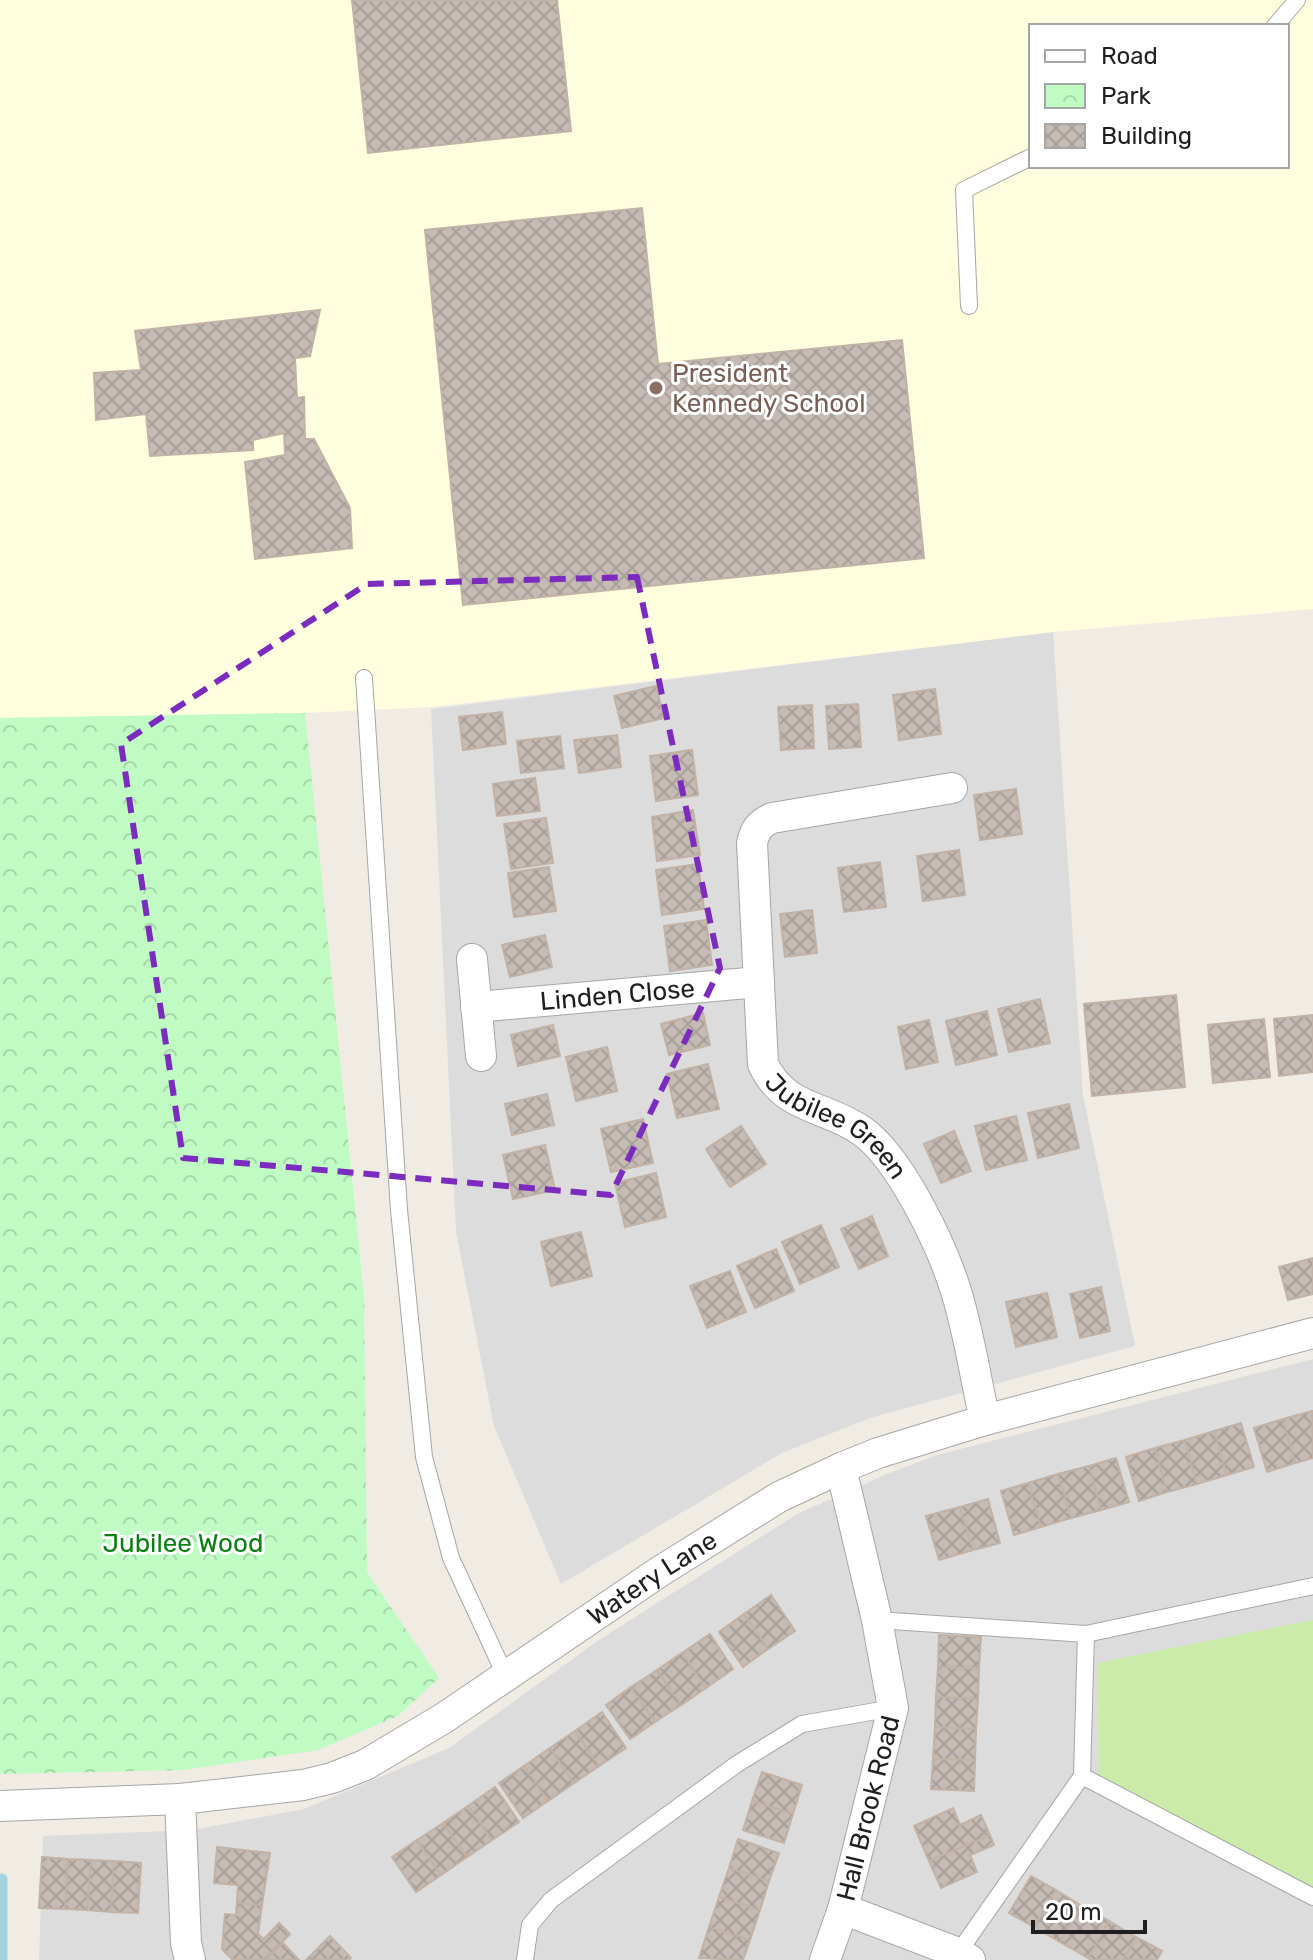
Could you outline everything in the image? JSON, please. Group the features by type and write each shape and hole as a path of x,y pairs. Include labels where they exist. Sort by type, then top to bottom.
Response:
{"street":[{"name":"Jubilee Green","path":"952,788 772,818 761,823 755,831 752,843 763,1064 770,1079 803,1105 862,1131 899,1172 925,1219 955,1288 985,1420"},
{"path":"472,959 481,1056"},
{"name":"Linden Close","path":"476,1007 759,982"},
{"name":"Watery Lane","path":"0,1806 180,1799 303,1785 332,1778 365,1765 444,1718 659,1572 766,1505 841,1468 878,1453 985,1420 1313,1333"},
{"name":"Hall Brook Road","path":"825,1960 843,1909 893,1708 877,1620 841,1468"},
{"path":"180,1799 186,1943 190,1960"},
{"path":"843,1909 964,1956"}],"lane":[{"path":"1277,24 1297,0"},
{"path":"969,306 964,190 1029,158"},
{"path":"364,678 399,1210 424,1457 451,1558 506,1677"},
{"path":"877,1620 1086,1634 1313,1586"},
{"path":"964,1956 1082,1776 1086,1634"},
{"path":"525,1960 530,1925 551,1900 737,1764 802,1724 893,1708"},
{"path":"1082,1776 1313,1897"}],"highlighted area":[{"path":"637,577 720,968 611,1195 183,1158 121,744 367,584"}],"shaded area":[{"name":"President Kennedy School","path":"0,0 1313,0 1313,609 1053,632 433,707 304,713 0,718"},
{"path":"1053,632 1083,1095 1135,1346 873,1417 782,1453 561,1584 494,1426 456,1232 431,709"},
{"path":"1313,1359 1313,1960 39,1960 43,1836 192,1830 304,1809 449,1748 599,1640 797,1514 937,1455"}],"green space":[{"name":"Jubilee Wood","path":"305,713 364,1296 367,1572 439,1678 398,1716 318,1750 184,1770 0,1774 0,718"},
{"path":"1313,1620 1313,1893 1099,1789 1097,1663"}],"building":[{"path":"352,0 557,0 571,131 368,153"},
{"name":"President Kennedy School","path":"642,208 658,364 902,340 924,558 463,605 425,230"},
{"path":"320,310 310,356 295,358 297,398 304,397 305,439 314,439 350,508 352,548 255,559 245,462 285,455 284,433 253,440 253,450 150,456 146,414 96,420 94,373 141,370 135,331"},
{"path":"656,686 664,718 622,728 614,696"},
{"path":"935,689 941,734 899,740 893,695"},
{"path":"858,704 861,747 829,749 826,706"},
{"path":"812,705 814,748 781,750 778,707"},
{"path":"502,712 506,744 463,750 459,717"},
{"path":"617,735 621,767 579,773 574,740"},
{"path":"560,736 564,768 521,773 517,741"},
{"path":"692,750 698,795 656,801 650,756"},
{"path":"535,778 540,811 497,816 493,784"},
{"path":"1016,789 1022,834 980,840 974,795"},
{"path":"693,810 700,855 657,861 652,817"},
{"path":"546,818 553,863 511,869 504,824"},
{"path":"959,850 965,895 923,901 917,856"},
{"path":"880,862 886,907 844,912 838,868"},
{"path":"698,864 704,909 662,915 656,870"},
{"path":"549,867 556,911 514,917 508,873"},
{"path":"812,910 817,953 785,957 780,914"},
{"path":"706,920 712,965 670,971 664,926"},
{"path":"545,935 552,967 510,977 502,945"},
{"path":"1176,995 1185,1087 1092,1096 1084,1004"},
{"path":"1040,999 1050,1043 1009,1052 998,1009"},
{"path":"987,1011 997,1055 956,1065 946,1021"},
{"path":"703,1013 710,1045 669,1055 661,1024"},
{"path":"1313,1015 1313,1072 1279,1076 1274,1019"},
{"path":"1264,1019 1270,1077 1213,1083 1208,1025"},
{"path":"929,1020 938,1062 906,1069 898,1027"},
{"path":"553,1025 560,1056 518,1066 511,1035"},
{"path":"607,1047 617,1091 576,1101 566,1057"},
{"path":"708,1064 719,1109 677,1118 667,1074"},
{"path":"547,1094 554,1125 512,1135 505,1104"},
{"path":"1069,1104 1079,1148 1038,1158 1028,1113"},
{"path":"1016,1116 1027,1160 986,1170 975,1126"},
{"path":"643,1119 653,1163 611,1172 601,1129"},
{"path":"741,1126 766,1164 730,1187 706,1149"},
{"path":"954,1131 971,1171 941,1183 924,1144"},
{"path":"545,1145 555,1190 513,1199 503,1155"},
{"path":"656,1173 666,1217 625,1227 615,1183"},
{"path":"872,1216 888,1256 859,1269 841,1229"},
{"path":"821,1225 839,1267 800,1284 782,1242"},
{"path":"581,1232 592,1276 551,1286 541,1242"},
{"path":"776,1249 794,1291 755,1308 737,1266"},
{"path":"1313,1258 1313,1294 1288,1300 1279,1267"},
{"path":"730,1271 746,1312 707,1328 690,1286"},
{"path":"1101,1287 1110,1331 1080,1338 1070,1294"},
{"path":"1047,1293 1057,1337 1016,1347 1006,1302"},
{"path":"1312,1411 1313,1458 1295,1463 1283,1419"},
{"path":"1283,1419 1295,1463 1267,1472 1254,1428"},
{"path":"1241,1423 1254,1467 1227,1475 1214,1431"},
{"path":"1214,1431 1227,1475 1197,1484 1185,1440"},
{"path":"1185,1440 1197,1484 1167,1492 1155,1448"},
{"path":"1155,1448 1167,1492 1139,1501 1126,1457"},
{"path":"1116,1458 1129,1502 1101,1510 1089,1466"},
{"path":"1089,1466 1101,1510 1071,1518 1058,1474"},
{"path":"1058,1474 1071,1518 1041,1527 1028,1483"},
{"path":"1028,1483 1041,1527 1014,1535 1001,1491"},
{"path":"988,1499 1000,1543 973,1550 960,1507"},
{"path":"960,1507 973,1550 939,1560 926,1516"},
{"path":"771,1595 795,1631 768,1649 744,1614"},
{"path":"744,1614 768,1649 743,1667 719,1632"},
{"path":"710,1634 733,1669 706,1688 682,1653"},
{"path":"939,1635 981,1637 979,1668 938,1667"},
{"path":"682,1653 706,1688 681,1705 657,1670"},
{"path":"938,1667 979,1668 978,1699 936,1697"},
{"path":"657,1670 681,1705 655,1722 631,1687"},
{"path":"631,1687 655,1722 630,1739 606,1705"},
{"path":"936,1697 978,1699 976,1729 935,1727"},
{"path":"602,1712 626,1748 599,1766 575,1731"},
{"path":"935,1727 976,1729 975,1760 933,1759"},
{"path":"575,1731 599,1766 574,1783 550,1748"},
{"path":"550,1748 574,1783 548,1801 524,1766"},
{"path":"933,1759 975,1760 974,1791 931,1789"},
{"path":"524,1766 548,1801 523,1818 499,1783"},
{"path":"762,1772 802,1785 793,1814 752,1801"},
{"path":"495,1787 519,1822 492,1840 468,1806"},
{"path":"752,1801 793,1814 784,1843 743,1830"},
{"path":"468,1806 492,1840 467,1857 443,1823"},
{"path":"953,1808 960,1825 981,1815 990,1835 929,1861 914,1826"},
{"path":"443,1823 467,1857 441,1875 417,1840"},
{"path":"990,1835 994,1845 970,1855 977,1872 941,1888 929,1861"},
{"path":"738,1839 779,1853 769,1881 729,1868"},
{"path":"417,1840 441,1875 416,1892 392,1857"},
{"path":"217,1847 270,1853 262,1905 237,1903 238,1885 214,1883"},
{"path":"42,1857 68,1859 65,1909 39,1908"},
{"path":"68,1859 91,1860 87,1910 65,1909"},
{"path":"91,1860 114,1861 111,1912 87,1910"},
{"path":"114,1861 141,1863 138,1913 111,1912"},
{"path":"729,1868 769,1881 760,1910 719,1897"},
{"path":"1031,1876 1056,1890 1034,1927 1009,1913"},
{"path":"1056,1890 1082,1906 1060,1942 1034,1927"},
{"path":"719,1897 760,1910 750,1940 709,1927"},
{"path":"237,1903 262,1905 258,1934 264,1939 279,1923 290,1934 265,1960 233,1960 222,1949 225,1914 236,1915"},
{"path":"1082,1906 1109,1921 1088,1958 1060,1942"},
{"path":"1109,1921 1136,1937 1123,1960 1091,1960 1088,1958"},
{"path":"709,1927 750,1940 743,1960 699,1958"},
{"path":"330,1936 351,1958 349,1960 306,1960"},
{"path":"1136,1937 1162,1951 1157,1960 1123,1960"},
{"path":"283,1943 299,1960 265,1960"}],"waterway":[{"path":"2,1879 2,1960"}],"place":[{"name":"President Kennedy School","path":"656,388"}]}
